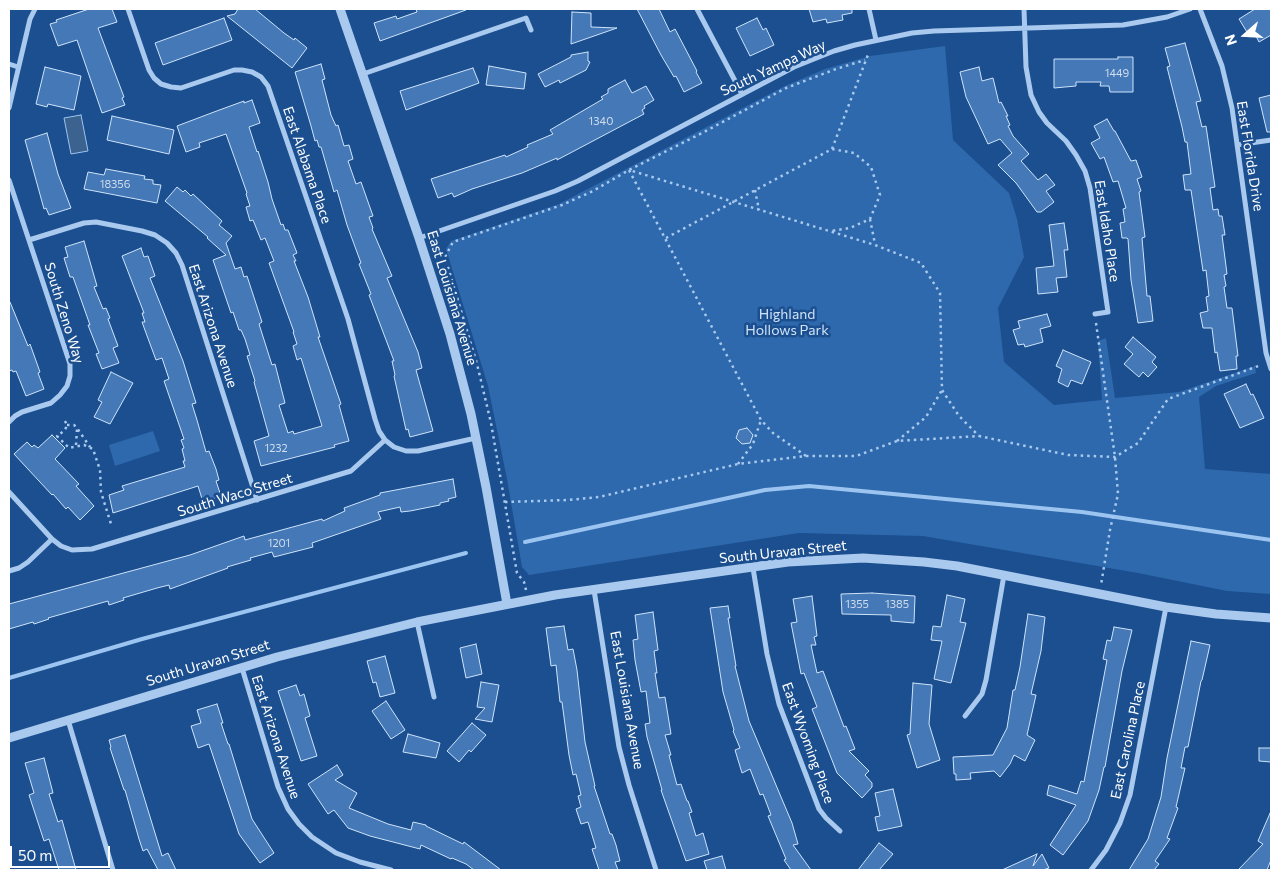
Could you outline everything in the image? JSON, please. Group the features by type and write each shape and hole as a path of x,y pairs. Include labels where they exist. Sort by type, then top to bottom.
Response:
{"street":[{"path":"9,108 30,19 35,9"},
{"name":"East Alabama Place","path":"128,9 149,70 161,84 172,88 181,88 234,70 242,70 252,72 268,86 348,319 375,419 379,431 385,440"},
{"name":"East Louisiana Avenue","path":"340,9 450,334 476,438 507,604"},
{"path":"697,9 742,94"},
{"path":"869,9 876,40"},
{"name":"East Idaho Place","path":"1024,9 1026,67 1031,94 1039,112 1076,156 1090,188 1108,312 1095,314"},
{"name":"South Yampa Way","path":"419,238 578,181 742,94 834,51 876,40 934,31 1123,25 1167,17 1190,9"},
{"name":"East Florida Drive","path":"1200,9 1222,66 1232,108 1268,362 1271,369"},
{"path":"363,74 526,18 530,30"},
{"path":"9,64 18,67"},
{"path":"1237,145 1271,140"},
{"name":"South Zeno Way","path":"9,180 70,364 70,376 67,386 60,395 51,403 22,412 9,422"},
{"name":"East Arizona Avenue","path":"29,240 84,223 96,222 154,235 167,243 176,253 182,265 257,500"},
{"path":"385,440 394,447 406,451 418,451 476,438"},
{"name":"South Waco Street","path":"9,492 52,539 61,546 72,550 92,549 351,471 385,440"},
{"path":"9,571 19,568 28,562 52,539"},
{"name":"South Uravan Street","path":"9,738 311,648 417,622 528,600 788,562 864,558 932,563 1004,575 1166,607 1216,614 1271,618"},
{"name":"East Wyoming Place","path":"753,568 767,654 779,704 819,809 840,831"},
{"path":"965,716 982,694 986,680 1004,575"},
{"name":"East Louisiana Avenue","path":"594,590 619,747 628,785 656,870"},
{"name":"East Carolina Place","path":"1091,870 1106,850 1120,823 1130,795 1166,607"},
{"path":"417,622 434,697"},
{"name":"East Arizona Avenue","path":"242,668 278,787 288,809 299,824 319,842 336,853 360,862 391,870"},
{"path":"68,719 113,870"},
{"path":"358,870 360,862"}],"path":[{"path":"666,238 832,148 865,60 876,40"},
{"path":"528,600 524,582 517,573 491,423 477,364 446,257 453,242 562,205 593,191 629,170 786,88 865,60"},
{"path":"832,148 854,154 871,167 880,195 870,218 875,245"},
{"path":"629,170 875,245 921,263 940,293 942,390 926,417 897,441"},
{"path":"629,170 761,420 773,433 806,456"},
{"path":"755,190 759,210"},
{"path":"829,232 850,228 870,218"},
{"path":"1095,314 1115,457 1118,494 1099,594"},
{"path":"505,502 599,497 738,464 806,456 856,456 897,441 979,436 1068,456 1115,457 1138,443 1168,399 1268,362"},
{"path":"942,390 959,416 979,436"},
{"path":"738,464 753,444 761,420"},
{"path":"65,421 67,425"},
{"path":"67,425 74,425 93,449 100,470 101,492 111,524"},
{"path":"67,425 65,430 57,436 69,448 76,445 90,447"},
{"path":"76,445 77,428"}],"green space":[{"name":"Highland Hollows Park","path":"945,46 953,140 1009,193 1017,219 1024,257 998,308 1004,362 1054,405 1102,400 1098,341 1106,338 1115,398 1179,392 1255,366 1256,373 1216,386 1199,397 1205,469 1271,474 1271,594 1227,591 1138,573 923,536 799,533 529,575 522,567 507,479 488,386 446,249 451,241 559,204 785,86 825,69 870,56"},
{"path":"153,431 160,451 115,466 109,445"}],"shaded area":[{"path":"81,115 88,151 71,154 64,118"}],"building":[{"path":"89,9 112,9 117,22 98,28 124,97 122,98 125,105 102,113 77,40 58,46 50,24 57,22 56,20"},
{"path":"238,9 255,9 284,33 294,40 295,38 307,48 292,68 227,16 235,14"},
{"path":"416,9 466,10 380,41 374,23 396,16 397,19 417,12"},
{"path":"637,9 659,9 670,32 675,29 702,83 684,92 676,76 674,77 661,55"},
{"path":"809,9 852,9 852,13 842,15 843,20 827,23 826,19 813,22"},
{"path":"1255,9 1271,9 1271,35 1259,42 1255,34 1250,37 1239,19"},
{"path":"572,12 591,13 591,27 617,28 571,44"},
{"path":"224,18 232,40 163,65 155,43"},
{"path":"757,18 763,30 766,28 774,45 750,56 736,28"},
{"path":"1185,43 1201,101 1196,102 1202,127 1206,126 1215,187 1210,188 1213,210 1218,209 1219,216 1222,216 1225,235 1222,235 1227,274 1224,275 1226,286 1224,287 1227,308 1232,308 1238,356 1236,356 1237,369 1220,371 1217,352 1215,353 1212,328 1203,328 1200,313 1208,311 1206,297 1209,296 1206,270 1203,271 1191,190 1185,190 1183,175 1191,174 1187,142 1185,142 1167,67 1170,66 1165,48"},
{"path":"588,52 588,61 590,62 586,70 560,83 559,80 545,87 538,74 571,57 571,55"},
{"path":"1118,57 1133,57 1133,92 1110,92 1109,86 1100,86 1101,82 1076,82 1076,86 1054,88 1054,59 1118,59"},
{"path":"321,64 325,79 322,80 331,115 336,126 338,125 344,146 349,145 353,159 348,161 356,184 361,182 373,216 369,217 372,229 392,276 387,278 418,352 422,368 416,370 433,431 410,437 408,429 406,430 394,376 392,361 394,361 369,295 371,294 359,264 361,263 337,190 334,192 321,147 319,147 317,140 315,141 295,72"},
{"path":"489,66 526,73 524,89 486,85"},
{"path":"45,67 81,76 74,110 48,104 47,107 36,104"},
{"path":"979,67 982,81 993,78 999,103 1001,102 1008,116 1006,116 1010,125 1008,126 1013,136 1029,154 1021,161 1038,180 1046,174 1055,185 1046,191 1054,202 1041,212 1037,212 1016,183 998,165 1012,153 1000,139 988,144 966,97 960,72"},
{"path":"473,68 479,83 406,110 400,91"},
{"path":"625,80 632,93 646,86 654,100 644,106 645,108 642,110 644,114 557,160 557,158 522,173 472,189 454,197 452,193 438,198 431,179 505,155 506,157 528,147 527,145 553,134 550,130 603,99 601,97 608,93 608,89"},
{"path":"1271,95 1271,132 1267,132 1259,98"},
{"path":"252,100 260,123 249,127 281,225 283,224 285,230 288,230 297,253 293,255 296,261 294,261 308,297 320,337 318,337 341,404 339,405 349,441 334,445 335,447 261,466 254,441 269,436 247,356 250,355 245,339 241,330 239,330 233,312 231,313 213,260 226,255 208,237 165,201 177,187 183,192 185,190 191,196 193,194 222,221 219,225 232,236 226,243 235,269 241,267 244,277 247,276 262,322 259,324 272,365 275,364 285,403 279,405 288,433 293,431 294,434 322,426 301,358 297,360 293,346 297,344 294,332 269,263 274,261 265,238 261,240 253,220 250,221 246,207 250,206 247,193 226,134 199,143 200,147 186,152 177,126 244,101 244,103"},
{"path":"112,116 174,130 169,154 107,140"},
{"path":"1107,119 1131,161 1136,160 1142,177 1137,179 1141,191 1139,192 1145,237 1142,238 1147,296 1150,296 1153,321 1138,323 1131,280 1128,239 1122,238 1120,223 1125,222 1123,209 1126,208 1118,181 1113,182 1104,157 1100,159 1091,143 1100,138 1094,126"},
{"path":"47,133 58,174 71,208 49,215 46,208 44,209 25,140"},
{"path":"106,169 145,176 144,179 153,180 153,184 161,185 157,203 84,189 88,172 104,175"},
{"path":"1064,223 1068,250 1064,250 1067,277 1056,278 1058,292 1038,294 1036,268 1054,266 1049,225"},
{"path":"84,241 97,286 94,287 103,309 106,308 118,346 113,348 119,363 102,369 96,354 99,353 88,325 90,325 73,277 70,277 64,258 68,257 65,247"},
{"path":"141,248 144,257 148,256 155,276 150,278 183,361 196,403 192,404 206,452 209,451 216,469 219,480 216,481 221,496 203,502 198,486 113,513 109,495 124,490 122,486 185,467 182,449 184,448 181,440 184,439 164,381 169,379 162,358 156,360 142,322 145,322 142,313 144,313 122,256"},
{"path":"9,302 28,346 30,344 44,389 26,396 16,371 9,371"},
{"path":"1047,314 1051,326 1040,329 1043,342 1025,347 1024,344 1018,345 1013,330 1020,328 1018,321"},
{"path":"1133,337 1156,357 1152,362 1157,367 1148,377 1143,372 1139,377 1124,364 1133,354 1125,347"},
{"path":"1063,350 1091,362 1082,384 1071,380 1068,387 1058,382 1062,369 1056,366"},
{"path":"111,372 133,383 110,424 94,417 102,402 98,400"},
{"path":"1246,384 1251,395 1253,394 1264,418 1240,428 1224,394"},
{"path":"747,428 753,435 750,443 742,444 736,438 739,430"},
{"path":"52,435 65,448 55,459 79,484 76,486 94,506 80,520 68,507 66,509 52,495 14,454 27,442 32,447 34,445 38,448"},
{"path":"453,479 456,497 440,503 440,505 410,511 401,512 400,507 378,512 381,519 312,543 313,547 274,557 272,552 250,558 251,560 170,589 169,585 123,598 124,600 109,605 108,601 48,618 34,624 33,622 9,629 9,604 190,555 244,536 245,540 322,519 323,521 345,511 344,508 380,495 380,493"},
{"path":"872,593 915,596 914,623 891,621 891,615 842,614 841,594"},
{"path":"947,595 965,599 960,622 966,623 951,683 934,679 942,641 931,640 933,626 941,627"},
{"path":"812,596 817,636 814,637 816,645 811,645 817,673 823,671 844,727 846,726 855,749 849,751 869,771 865,775 872,783 872,787 862,798 837,773 812,709 817,707 804,673 801,674 791,623 797,622 793,599"},
{"path":"728,606 735,666 749,721 792,823 798,844 793,845 811,870 791,870 784,860 786,859 768,816 771,815 763,794 760,795 750,769 742,773 735,750 740,748 733,731 723,692 710,608"},
{"path":"653,612 658,650 654,651 657,673 655,673 659,698 665,697 671,734 665,735 671,755 669,755 677,785 681,784 692,812 689,813 696,836 703,833 709,854 686,861 661,790 647,737 645,724 650,723 646,691 641,692 635,660 633,640 638,639 635,615"},
{"path":"1028,614 1045,617 1041,651 1031,694 1036,695 1027,735 1035,740 1025,761 1014,755 1000,777 994,771 970,773 971,779 956,780 953,757 993,755 1007,728 1013,690 1015,690 1020,667"},
{"path":"564,626 568,650 573,649 577,670 585,742 594,786 610,834 612,834 616,845 620,861 615,862 618,870 599,870 592,849 596,848 588,822 581,824 576,809 581,807 578,796 581,795 576,774 573,775 562,702 560,702 556,665 551,666 546,628"},
{"path":"1114,627 1132,630 1122,671 1105,767 1088,821 1063,855 1050,845 1076,805 1047,795 1049,785 1077,794 1081,781 1084,782 1107,660 1103,659 1107,640 1111,641"},
{"path":"1191,641 1210,645 1188,747 1185,747 1181,768 1185,768 1176,807 1178,808 1167,838 1170,839 1155,861 1159,864 1154,870 1129,870 1148,839 1161,797"},
{"path":"476,644 482,674 466,678 460,648"},
{"path":"385,656 395,693 380,697 376,682 373,683 367,661"},
{"path":"481,682 499,685 492,722 475,719 485,708 477,707"},
{"path":"913,683 932,685 929,724 940,760 917,768 907,735 910,734"},
{"path":"296,685 300,696 304,694 310,716 305,718 317,756 301,761 278,691"},
{"path":"386,701 405,730 391,739 372,711"},
{"path":"217,704 223,723 221,723 252,819 274,853 260,863 239,834 209,744 198,748 191,726 201,723 197,710"},
{"path":"472,723 486,735 459,762 447,751"},
{"path":"408,734 440,743 436,758 403,752"},
{"path":"125,735 162,856 168,853 176,870 158,870 147,849 143,851 110,748 109,740"},
{"path":"1259,748 1271,748 1271,762 1259,761"},
{"path":"44,758 53,793 49,794 58,822 62,820 76,870 59,870 49,839 44,841 29,795 34,793 25,763"},
{"path":"337,765 343,775 335,780 357,793 349,808 388,824 411,830 413,822 426,825 463,844 464,842 501,870 474,870 466,864 421,845 420,849 370,836 348,828 334,810 328,814 308,784"},
{"path":"893,789 902,826 878,831 875,817 880,816 875,793"},
{"path":"1271,811 1271,860 1267,870 1238,870 1263,844 1258,841"},
{"path":"879,843 893,854 879,870 858,870"},
{"path":"1037,854 1033,866 1042,854 1049,868 1043,870 1002,870"},
{"path":"722,856 726,870 707,870 704,861"}],"waterway":[{"path":"525,542 765,490 809,486 1082,512 1271,540"},
{"path":"9,678 142,639 466,553"}]}
